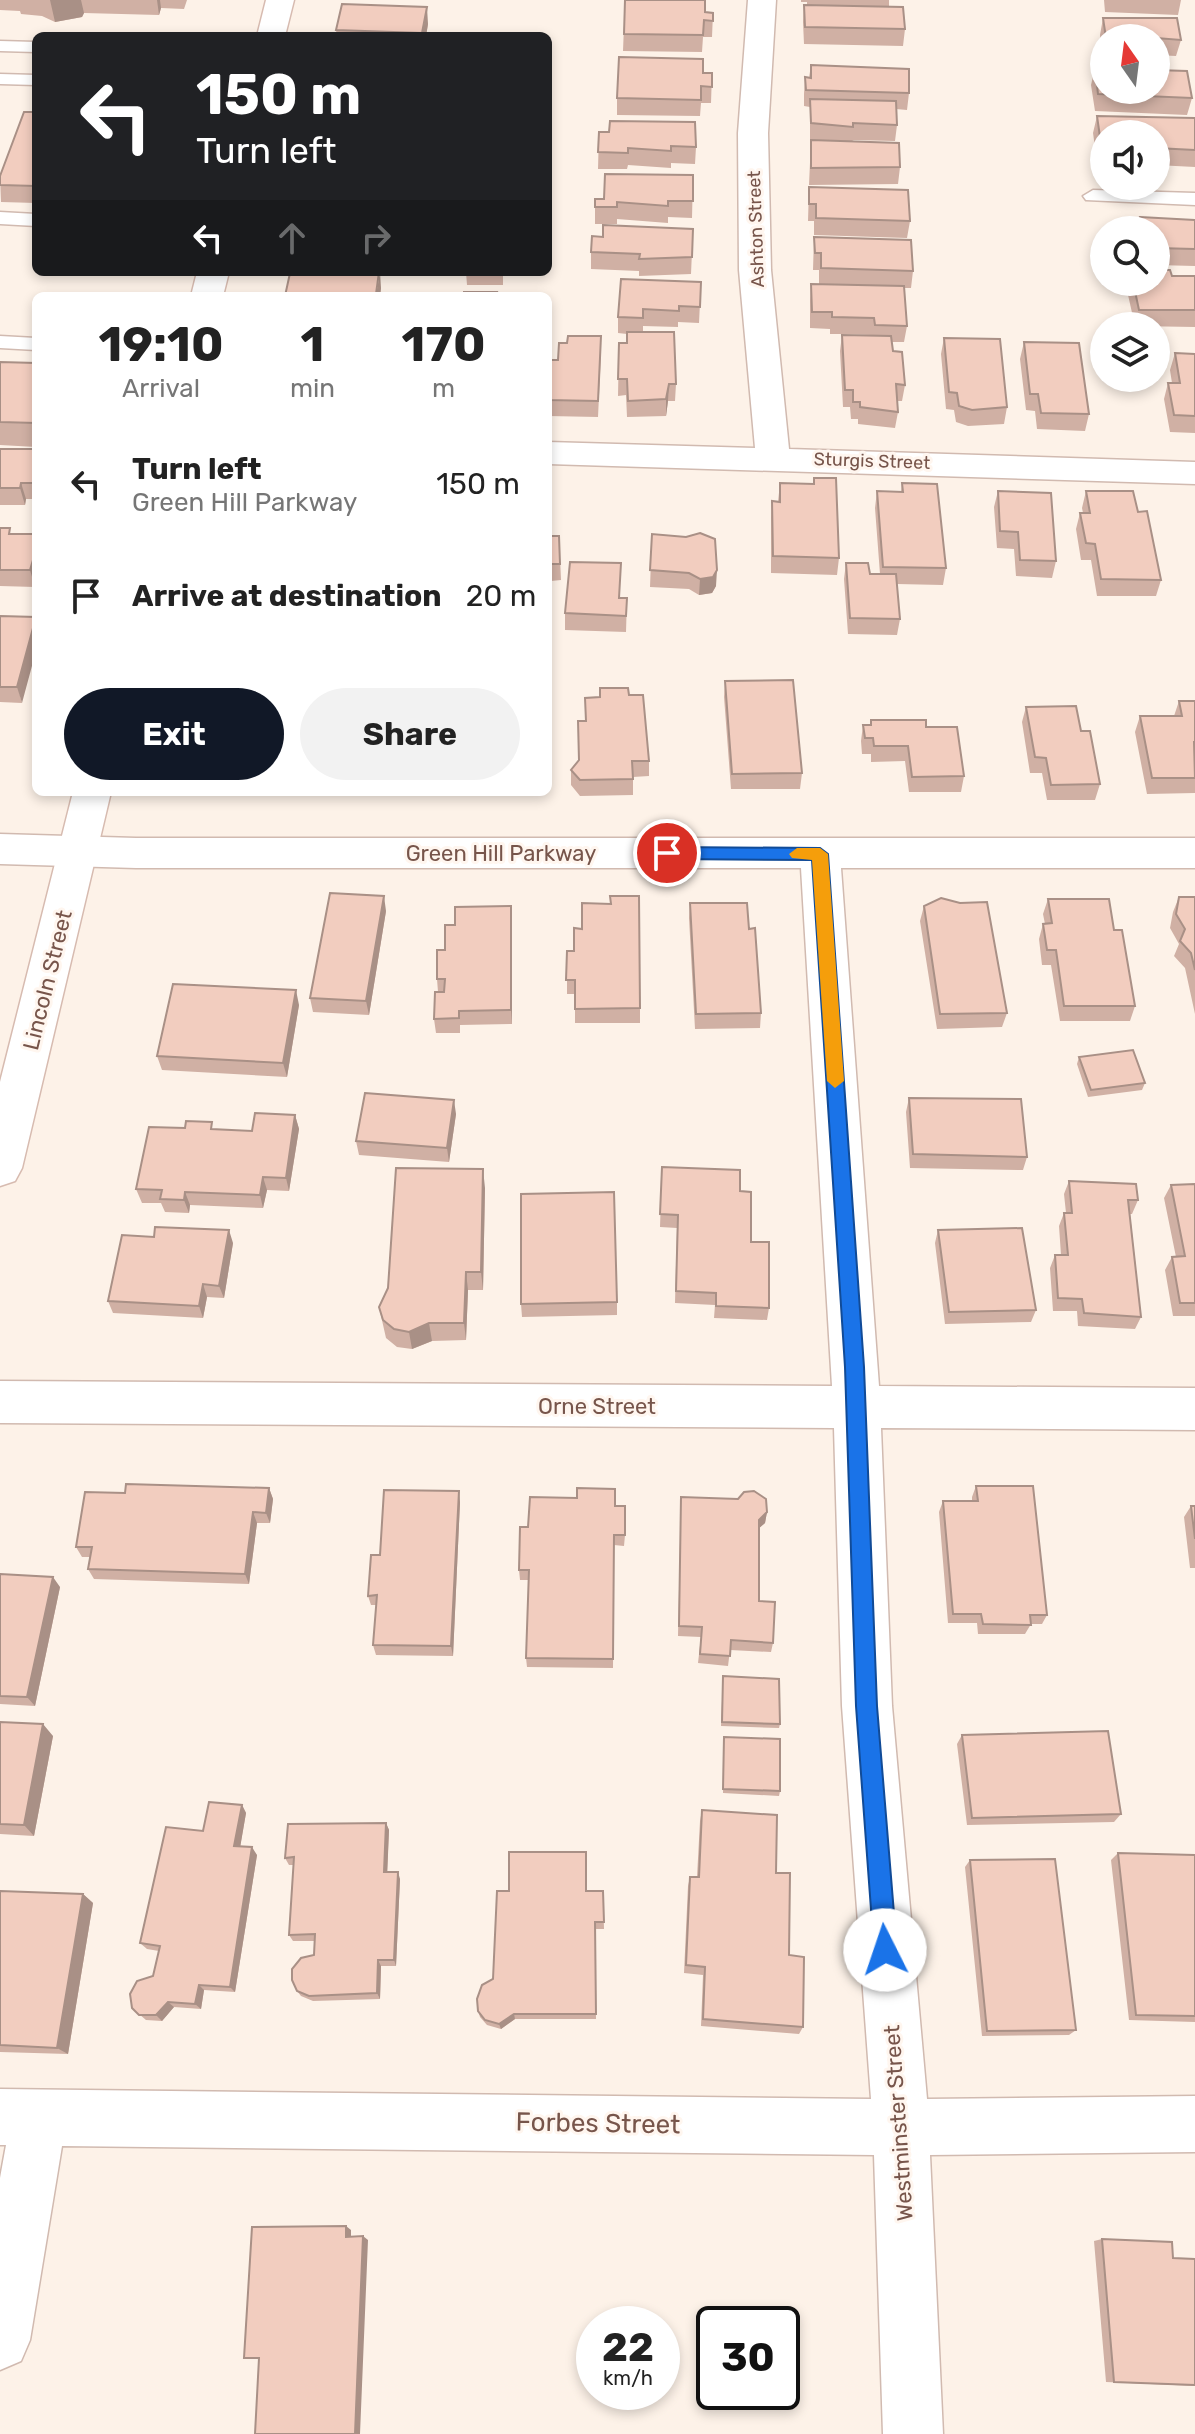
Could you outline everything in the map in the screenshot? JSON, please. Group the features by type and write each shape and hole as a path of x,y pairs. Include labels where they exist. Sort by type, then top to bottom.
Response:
{"street":[{"path":"272,32 280,0"},
{"name":"Ashton Street","path":"762,0 753,133 755,270 773,457"},
{"name":"Sturgis Street","path":"552,453 773,457 1195,473"},
{"name":"Lincoln Street","path":"0,1168 91,796"},
{"name":"Green Hill Parkway","path":"0,849 79,852 1195,853"},
{"name":"Westminster Street","path":"820,854 857,1409 867,1706 901,2127 913,2434"},
{"name":"Orne Street","path":"0,1402 1195,1409"},
{"path":"0,2340 19,2117"},
{"name":"Forbes Street","path":"19,2117 901,2127 1195,2124"}],"lane":[{"path":"0,46 32,47"},
{"path":"0,79 32,80"},
{"path":"1170,198 1195,199"},
{"path":"0,218 32,220"},
{"path":"0,342 32,344"}],"building":[{"path":"625,0 705,0 705,12 713,13 713,21 704,20 703,35 624,34"},
{"path":"342,4 427,7 422,32 336,30"},
{"path":"804,5 903,7 905,29 805,27"},
{"path":"1103,18 1177,18 1181,40 1170,39 1170,24 1104,24"},
{"path":"619,57 703,59 703,73 712,73 712,87 701,86 701,100 617,98"},
{"path":"811,65 909,69 909,93 806,90 805,77 811,78"},
{"path":"1170,70 1187,71 1192,98 1170,97"},
{"path":"810,99 896,101 897,125 853,123 853,127 811,123"},
{"path":"24,112 32,112 32,186 0,185 0,176"},
{"path":"1097,116 1195,118 1195,150 1170,149 1170,120 1098,120"},
{"path":"610,121 695,122 696,147 671,146 671,151 628,148 628,153 598,152 599,132 609,132"},
{"path":"811,140 899,143 900,167 811,168"},
{"path":"605,174 693,175 693,201 668,201 668,206 617,202 617,207 595,207 595,199 604,199"},
{"path":"809,187 908,190 910,221 816,218 816,204 809,204"},
{"path":"1170,219 1195,220 1195,249 1170,248"},
{"path":"603,225 693,229 692,257 639,259 640,254 591,252 592,236 603,237"},
{"path":"814,237 911,240 913,271 821,268 821,253 815,253"},
{"path":"1170,270 1172,276 1195,276 1195,310 1139,310 1136,296 1170,296"},
{"path":"289,276 378,276 376,292 286,292"},
{"path":"621,279 701,282 700,307 679,306 679,311 643,309 643,318 618,317"},
{"path":"811,284 904,286 907,326 875,325 874,318 832,317 832,312 812,312"},
{"path":"627,332 674,332 676,384 669,384 666,399 628,401 627,379 618,379 619,343 627,343"},
{"path":"842,335 891,336 893,351 902,352 905,385 896,384 898,412 860,407 860,402 853,402 853,390 845,390"},
{"path":"568,336 601,336 598,401 552,400 552,360 558,360 559,343 567,343"},
{"path":"944,338 1000,339 1007,407 972,410 959,406 957,393 949,392"},
{"path":"1024,342 1079,343 1089,414 1041,413 1038,394 1030,394"},
{"path":"1175,353 1195,354 1195,416 1174,415 1170,383 1180,383"},
{"path":"0,362 32,363 32,423 0,422"},
{"path":"0,449 32,449 32,483 21,483 20,488 0,488"},
{"path":"814,478 836,478 839,558 773,556 772,501 780,502 780,483 814,484"},
{"path":"902,483 937,484 946,568 883,567 877,491 903,492"},
{"path":"998,491 1051,493 1056,561 1020,560 1018,532 1000,531"},
{"path":"1086,491 1133,491 1138,512 1147,511 1161,580 1101,579 1095,544 1086,543 1080,513 1090,513"},
{"path":"0,528 10,528 9,534 32,534 30,570 0,570"},
{"path":"700,533 715,539 717,570 713,577 700,579 689,573 650,570 652,534 686,537"},
{"path":"552,536 559,536 560,564 552,564"},
{"path":"570,562 621,563 619,598 627,598 626,616 565,613"},
{"path":"846,563 868,563 870,574 896,574 900,619 850,618"},
{"path":"0,616 32,617 32,632 17,687 0,687"},
{"path":"793,680 802,773 732,774 725,681"},
{"path":"600,688 628,688 629,695 643,695 649,761 632,761 633,779 580,780 571,770 579,760 578,721 586,721 585,698 600,697"},
{"path":"1179,701 1195,701 1195,778 1152,778 1140,716 1182,716"},
{"path":"1076,706 1081,731 1090,731 1100,784 1051,785 1046,758 1035,757 1026,707"},
{"path":"871,720 926,720 926,727 957,727 964,776 912,777 908,746 874,746 873,738 865,738 863,725 871,725"},
{"path":"330,893 384,896 366,1001 310,998"},
{"path":"610,896 639,896 640,1008 575,1009 575,980 566,980 567,951 574,951 574,928 582,929 582,903 611,904"},
{"path":"1179,897 1195,897 1195,970 1191,953 1180,941 1185,929 1176,914"},
{"path":"941,898 960,903 987,902 1007,1013 940,1014 924,906"},
{"path":"1048,899 1109,899 1114,930 1122,930 1135,1006 1064,1006 1056,950 1047,950 1043,924 1052,923"},
{"path":"690,903 747,903 749,929 755,928 761,1013 696,1014"},
{"path":"511,906 511,1010 459,1011 459,1018 434,1019 435,992 444,992 445,979 437,979 437,950 445,950 445,925 455,925 455,907"},
{"path":"173,984 296,990 283,1063 157,1056"},
{"path":"1133,1050 1145,1083 1091,1090 1079,1057"},
{"path":"365,1093 454,1100 447,1148 356,1141"},
{"path":"909,1098 1021,1099 1027,1157 913,1154"},
{"path":"255,1113 295,1115 286,1178 263,1177 260,1195 185,1192 184,1200 160,1199 162,1190 136,1189 149,1127 185,1128 186,1121 212,1122 211,1129 252,1131"},
{"path":"662,1167 740,1170 740,1191 751,1192 751,1242 769,1242 769,1308 716,1306 716,1293 676,1291 678,1215 660,1214"},
{"path":"396,1168 483,1169 481,1272 466,1272 464,1323 429,1323 409,1332 394,1329 383,1320 379,1307 388,1288"},
{"path":"1069,1181 1136,1184 1138,1200 1128,1200 1141,1317 1084,1313 1082,1299 1058,1298 1055,1255 1068,1255 1064,1213 1072,1213"},
{"path":"1195,1184 1195,1303 1180,1303 1172,1257 1185,1256 1171,1185"},
{"path":"614,1192 617,1302 521,1304 521,1194"},
{"path":"155,1227 229,1230 219,1286 203,1284 199,1306 108,1301 122,1235 154,1237"},
{"path":"1022,1228 1036,1310 949,1312 938,1230"},
{"path":"126,1484 269,1488 266,1513 253,1512 245,1574 88,1569 92,1547 76,1547 85,1492 125,1493"},
{"path":"976,1486 1033,1486 1047,1615 1030,1615 1031,1625 983,1624 981,1614 953,1614 943,1501 978,1501"},
{"path":"577,1488 615,1489 615,1506 625,1506 625,1535 614,1535 613,1659 526,1658 529,1570 519,1570 520,1527 528,1527 530,1497 577,1498"},
{"path":"384,1490 459,1491 451,1646 373,1645 377,1595 368,1596 371,1555 380,1555"},
{"path":"754,1491 766,1499 767,1512 759,1520 759,1601 775,1602 773,1643 731,1640 730,1656 700,1654 702,1627 679,1626 681,1497 738,1499 744,1492"},
{"path":"1191,1506 1195,1506 1195,1539"},
{"path":"0,1574 53,1577 27,1697 0,1696"},
{"path":"723,1676 779,1679 780,1724 722,1722"},
{"path":"0,1722 43,1724 24,1825 0,1824"},
{"path":"1108,1731 1121,1814 972,1818 962,1735"},
{"path":"724,1737 780,1739 780,1791 723,1789"},
{"path":"209,1802 242,1805 234,1846 252,1847 230,1987 199,1985 195,2004 168,2002 156,2015 139,2015 132,2008 130,1994 137,1981 153,1976 160,1946 140,1943 166,1827 203,1831"},
{"path":"702,1810 777,1815 776,1873 790,1873 789,1955 804,1957 803,2027 703,2019 705,1967 686,1965 690,1877 699,1877"},
{"path":"386,1823 384,1872 398,1872 394,1960 378,1960 377,1993 309,1996 297,1991 292,1980 292,1969 301,1958 314,1955 315,1934 289,1935 294,1857 285,1858 288,1824"},
{"path":"509,1852 586,1852 586,1891 603,1891 604,1922 595,1922 596,2014 514,2014 499,2024 485,2020 478,2011 477,1999 482,1985 493,1979 497,1891 509,1891"},
{"path":"1118,1853 1195,1855 1195,2016 1136,2015"},
{"path":"1055,1859 1076,2030 987,2031 970,1860"},
{"path":"0,1891 83,1894 57,2048 0,2045"},
{"path":"346,2226 346,2237 363,2236 355,2434 255,2434 259,2358 244,2358 252,2227"},
{"path":"1102,2239 1172,2242 1173,2258 1195,2259 1195,2385 1114,2382"}],"slow traffic":[{"path":"797,854 820,854 835,1081"}],"route":[{"path":"667,853 820,854 855,1367 867,1706 885,1950"}]}
